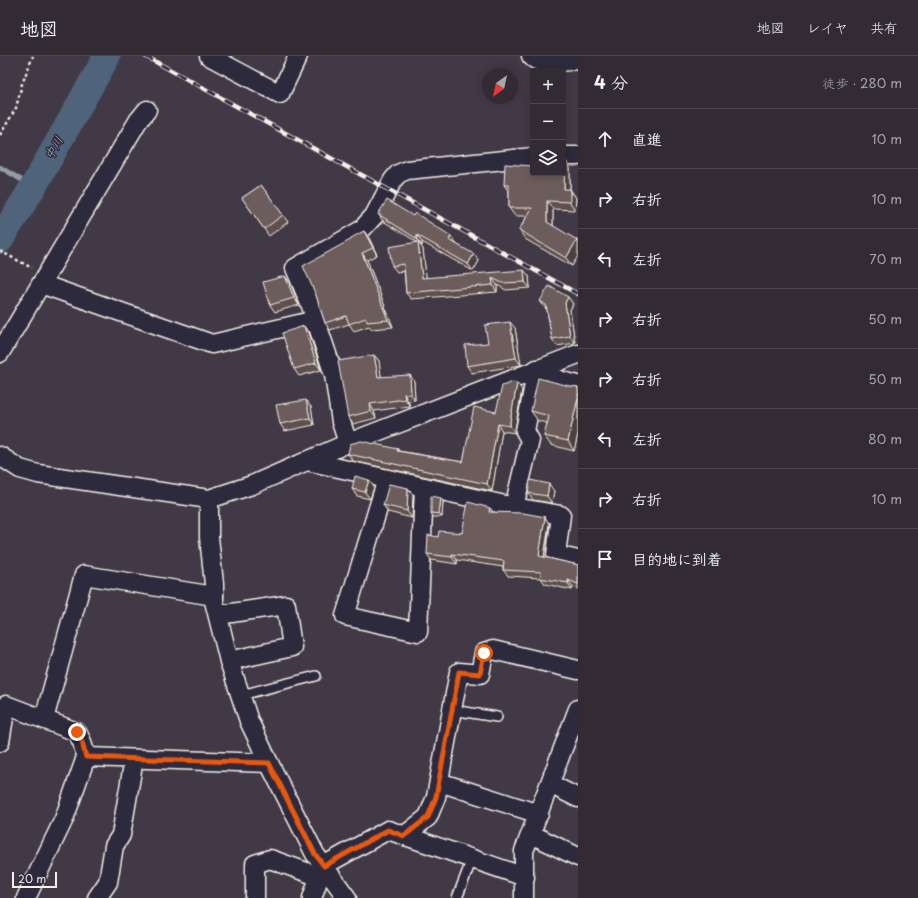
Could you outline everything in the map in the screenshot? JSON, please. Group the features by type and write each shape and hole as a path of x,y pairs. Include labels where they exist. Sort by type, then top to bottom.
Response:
{"street":[{"path":"209,56 280,94 298,56"},
{"path":"531,56 534,60 541,63 578,60"},
{"path":"0,353 138,120 147,110"},
{"path":"566,156 578,156"},
{"path":"348,443 341,422 334,375 316,320 295,268 361,230 374,216 392,180 398,174 407,170 530,157"},
{"path":"44,280 212,344 316,320"},
{"path":"0,456 20,468 38,474 209,499 252,485 348,443 578,354"},
{"path":"537,369 578,385"},
{"path":"514,507 530,440 525,431 537,369"},
{"path":"307,461 514,507 561,515 556,555 578,560"},
{"path":"388,479 345,616 418,632 424,487"},
{"path":"209,499 209,537 214,596 230,661 249,721 322,871 347,898"},
{"path":"44,719 84,575 214,596"},
{"path":"218,615 286,605 292,647 230,661"},
{"path":"404,836 428,817 436,797 459,672 480,674 484,653 493,650 578,670"},
{"path":"0,742 6,705 77,732 82,742 86,757 64,819 26,898"},
{"path":"524,898 524,851 532,834 550,784 573,736 578,709"},
{"path":"86,757 269,763"},
{"path":"97,898 108,882 114,846 121,835 134,758"},
{"path":"439,782 539,814"},
{"path":"550,784 578,798"},
{"path":"312,898 322,871 388,830 525,877"},
{"path":"532,834 578,857"},
{"path":"255,898 255,864 270,860 322,871"}],"lane":[{"path":"241,695 316,676"},
{"path":"452,710 497,718"},
{"path":"457,898 472,859"}],"path":[{"path":"0,135 16,108 22,84 33,56"},
{"path":"0,251 44,280"}],"building":[{"path":"505,164 530,166 530,176 564,176 564,189 570,189 570,202 547,201 547,222 577,240 566,258 519,230 532,208 509,208 509,185 504,185"},
{"path":"261,185 283,215 264,229 242,198"},
{"path":"387,200 413,216 415,213 451,236 449,240 474,254 468,264 417,235 417,239 378,214"},
{"path":"364,231 373,248 362,253 388,320 367,322 366,318 349,324 346,316 325,323 316,295 303,266"},
{"path":"418,242 422,278 524,270 525,282 502,283 492,278 493,285 406,293 404,264 392,266 389,247"},
{"path":"285,276 294,298 270,305 263,282"},
{"path":"549,286 568,297 565,303 570,336 552,339 546,305 540,301"},
{"path":"510,322 516,358 467,366 465,345 488,343 485,325"},
{"path":"304,326 316,363 294,369 282,333"},
{"path":"374,355 378,377 410,375 411,394 404,394 405,399 370,404 371,411 348,417 338,361"},
{"path":"538,378 578,387 578,398 568,441 544,436 549,416 531,411"},
{"path":"513,382 517,383 510,426 498,424 487,484 348,454 350,444 361,441 398,449 397,451 463,462 474,407 496,412 502,386"},
{"path":"306,400 310,418 280,424 276,405"},
{"path":"355,476 369,480 365,492 352,489"},
{"path":"530,480 549,484 547,496 528,493"},
{"path":"389,484 408,488 407,511 383,505"},
{"path":"431,496 441,498 439,514 431,513"},
{"path":"468,502 490,508 489,512 523,513 545,517 539,556 578,565 578,584 568,580 568,583 540,578 541,572 503,570 504,561 452,554 452,557 427,554 428,535 438,537 439,531 462,533"}],"waterway":[{"name":"中川","path":"0,240 33,187 107,56"},
{"path":"0,167 33,187"}],"railway":[{"path":"145,56 578,294"}],"route":[{"path":"77,732 82,742 86,757 269,763 315,854 324,866 388,830 404,836 428,817 436,797 459,672 480,674 484,653"}]}
